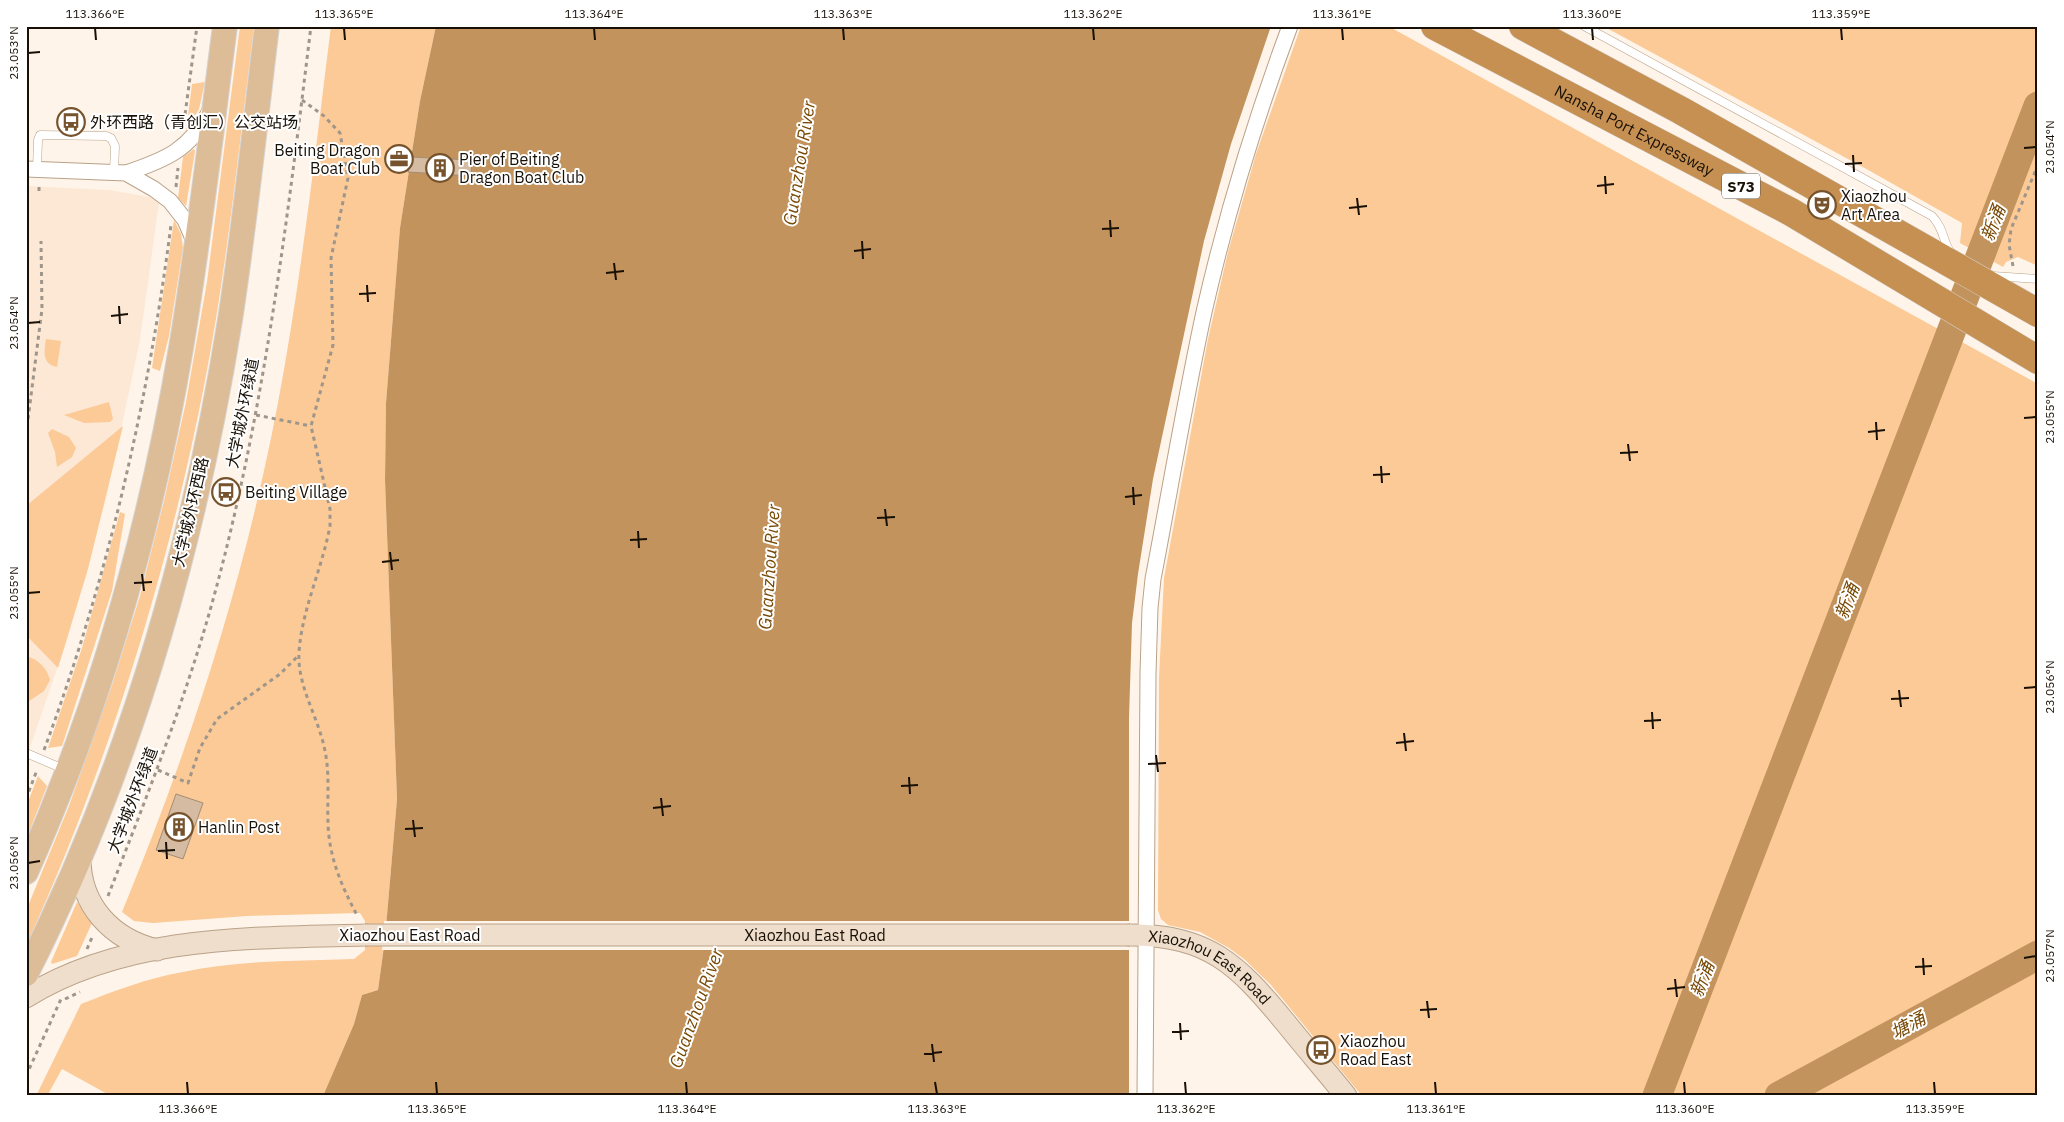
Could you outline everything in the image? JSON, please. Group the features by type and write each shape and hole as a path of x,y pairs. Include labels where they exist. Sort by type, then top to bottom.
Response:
{"highway":[{"name":"Nansha Port Expressway","path":"1435,26 1791,212 2038,360"},
{"name":"S73","path":"1523,26 1680,110 2038,313"}],"main road":[{"path":"26,872 67,770 110,643 150,498 180,357 225,26"},
{"name":"大学城外环西路","path":"26,974 80,858 114,769 170,598 189,523 230,321 267,26"},
{"name":"Xiaozhou East Road","path":"80,858 84,886 98,915 122,936 141,945 158,950"},
{"name":"Xiaozhou East Road","path":"26,997 54,981 91,966 158,950 229,940 362,926 1139,935 1170,938 1196,945 1231,964 1262,995 1346,1096"}],"street":[{"path":"1145,1096 1139,935 1150,608 1154,579 1213,278 1236,186 1260,107 1290,26"},
{"path":"32,169 120,173 167,158 185,146 202,126 215,101"},
{"path":"120,173 154,189 177,208 190,229 196,250"}],"lane":[{"path":"1584,26 1932,216 1942,228 1959,258 1987,274 1998,277 2038,279"},
{"path":"32,169 40,135 106,136 114,142 120,173"},
{"path":"26,753 67,770"}],"path":[{"path":"183,128 198,26"},
{"name":"大学城外环绿道","path":"108,898 158,770 211,606 256,415 281,266 311,26"},
{"path":"302,100 324,116 340,134 348,178 330,258 333,345 311,426 330,510 330,526 308,604 299,655 302,681 322,738 327,762 328,825 332,853 339,880 362,926"},
{"path":"174,195 179,160"},
{"path":"2012,260 2009,245 2010,229 2038,165"},
{"path":"39,186 39,194"},
{"path":"26,799 86,627 123,489 149,368 172,216"},
{"path":"26,435 42,310 41,240"},
{"path":"256,415 311,426"},
{"path":"158,770 188,783 200,748 217,719 280,674 299,655"},
{"path":"85,953 96,928"},
{"path":"26,1076 57,1008"}],"shaded area":[{"path":"240,26 254,26 219,297 204,386 189,458 172,530 152,601 108,741 83,810 26,946 26,911 69,806 113,682 140,596 164,501 186,402 207,282"},
{"path":"331,26 436,26 420,101 400,228 386,403 385,480 397,799 385,939 378,990 362,995 354,1024 323,1096 111,1096 62,1069 47,1096 36,1096 81,1004 144,981 204,968 247,963 354,959 365,950 365,921 360,913 247,916 153,923 134,921 122,912 147,851 192,727 231,601 264,473 286,361 307,218"},
{"path":"1301,26 1388,26 2038,384 2038,1096 1362,1096 1271,985 1244,959 1229,948 1200,932 1168,925 1161,919 1158,910 1159,678 1164,578 1208,339 1228,252 1256,154"},
{"path":"1603,26 2038,26 2038,266 2018,257 2006,262 2003,267 1960,243 1962,223"},
{"path":"205,82 199,109 186,132 192,84"},
{"path":"194,149 186,206 178,198 183,157"},
{"path":"26,186 109,190 154,198 159,202 140,340 106,499 68,637 26,759"},
{"path":"174,220 181,234 183,248 169,336 160,371 152,368"},
{"path":"46,339 61,341 57,367 46,360"},
{"path":"109,402 113,419 110,422 84,423 64,415"},
{"path":"123,426 88,569 58,668 26,635 26,506"},
{"path":"52,429 69,437 76,448 72,457 57,467 55,452 48,433"},
{"path":"120,512 125,514 112,591 62,746 48,748 82,648"},
{"path":"26,656 34,659 41,665 47,672 50,680 44,691 26,703"},
{"path":"38,776 47,786 26,840 26,807"},
{"path":"77,902 92,923 77,956 52,964 51,962"}],"water":[{"name":"Guanzhou River","path":"436,26 1271,26 1231,144 1204,241 1153,479 1138,574 1132,623 1129,718 1129,1096 323,1096 354,1024 362,995 378,990 385,939 397,799 385,480 386,403 400,228 420,101"}],"pier":[{"path":"384,921 1131,921 1130,950 382,950"}],"building":[{"name":"Pier of Beiting Dragon Boat Club","path":"411,157 472,160 471,176 408,172"},
{"name":"Hanlin Post","path":"176,794 203,803 183,859 156,850"}],"waterway":[{"name":"新涌","path":"1657,1096 2038,106"},
{"name":"塘涌","path":"1779,1096 2038,955"}],"place":[{"name":"外环西路（青创汇）公交站场","path":"71,122"},
{"name":"Beiting Dragon Boat Club","path":"399,159"},
{"name":"Pier of Beiting Dragon Boat Club","path":"440,168"},
{"name":"Xiaozhou Art Area","path":"1822,205"},
{"name":"Beiting Village","path":"226,492"},
{"name":"Hanlin Post","path":"179,827"},
{"name":"Xiaozhou Road East","path":"1321,1050"}]}
